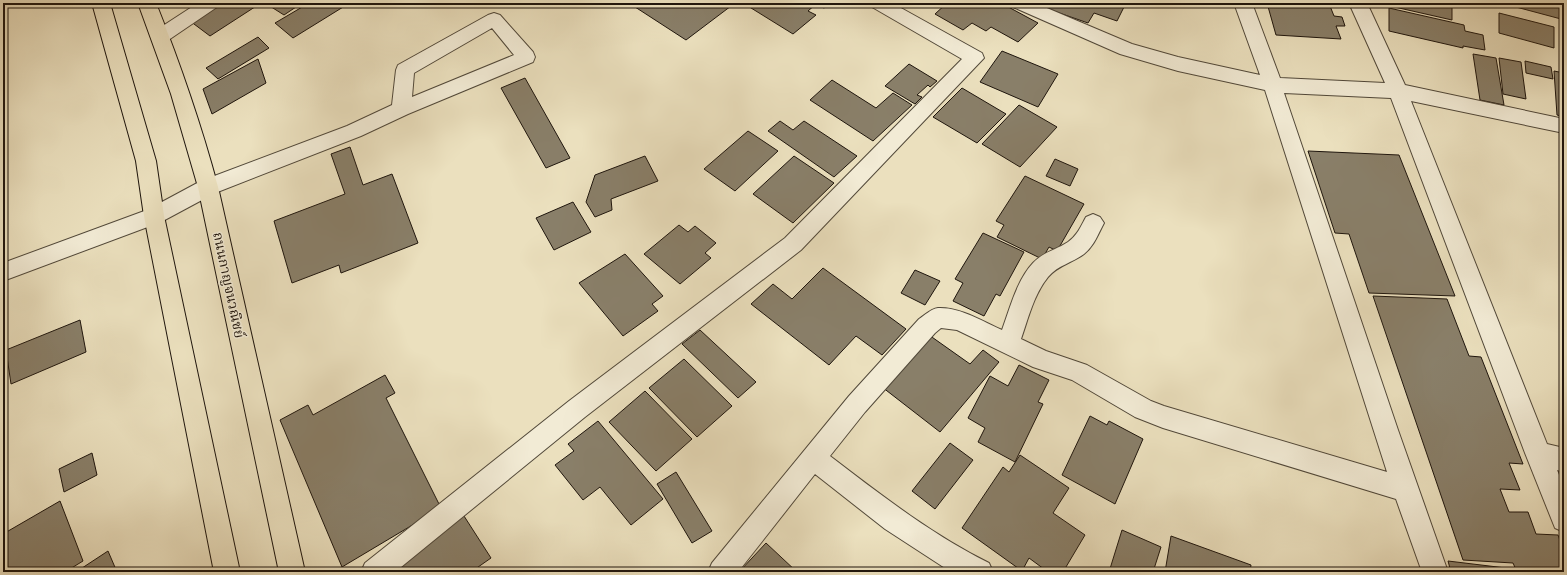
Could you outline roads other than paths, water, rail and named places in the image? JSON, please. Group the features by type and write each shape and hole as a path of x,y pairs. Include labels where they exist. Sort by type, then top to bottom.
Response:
{"main road":[{"path":"101,3 146,161 154,216 227,572"},
{"name":"ถนนกาญจนวณิชย์","path":"148,3 161,36 198,147 292,572"}],"street":[{"path":"161,36 211,3"},
{"path":"374,572 577,409 793,244 975,58 878,3"},
{"path":"1019,3 1089,34 1154,58 1274,85 1398,91 1564,126"},
{"path":"1243,3 1274,85 1405,489 1436,572"},
{"path":"1358,3 1398,91 1537,453 1564,519"},
{"path":"3,272 154,216 208,187 354,131 401,109 526,57 494,19 405,70 401,109"},
{"path":"1008,343 1039,272 1048,262 1079,247 1088,236 1093,223"},
{"path":"720,572 862,398 935,320 945,318 960,321 1041,360 1079,372 1143,409 1163,417 1405,489"},
{"path":"1537,453 1564,460"},
{"path":"814,458 910,531 953,560 980,572"}]}
